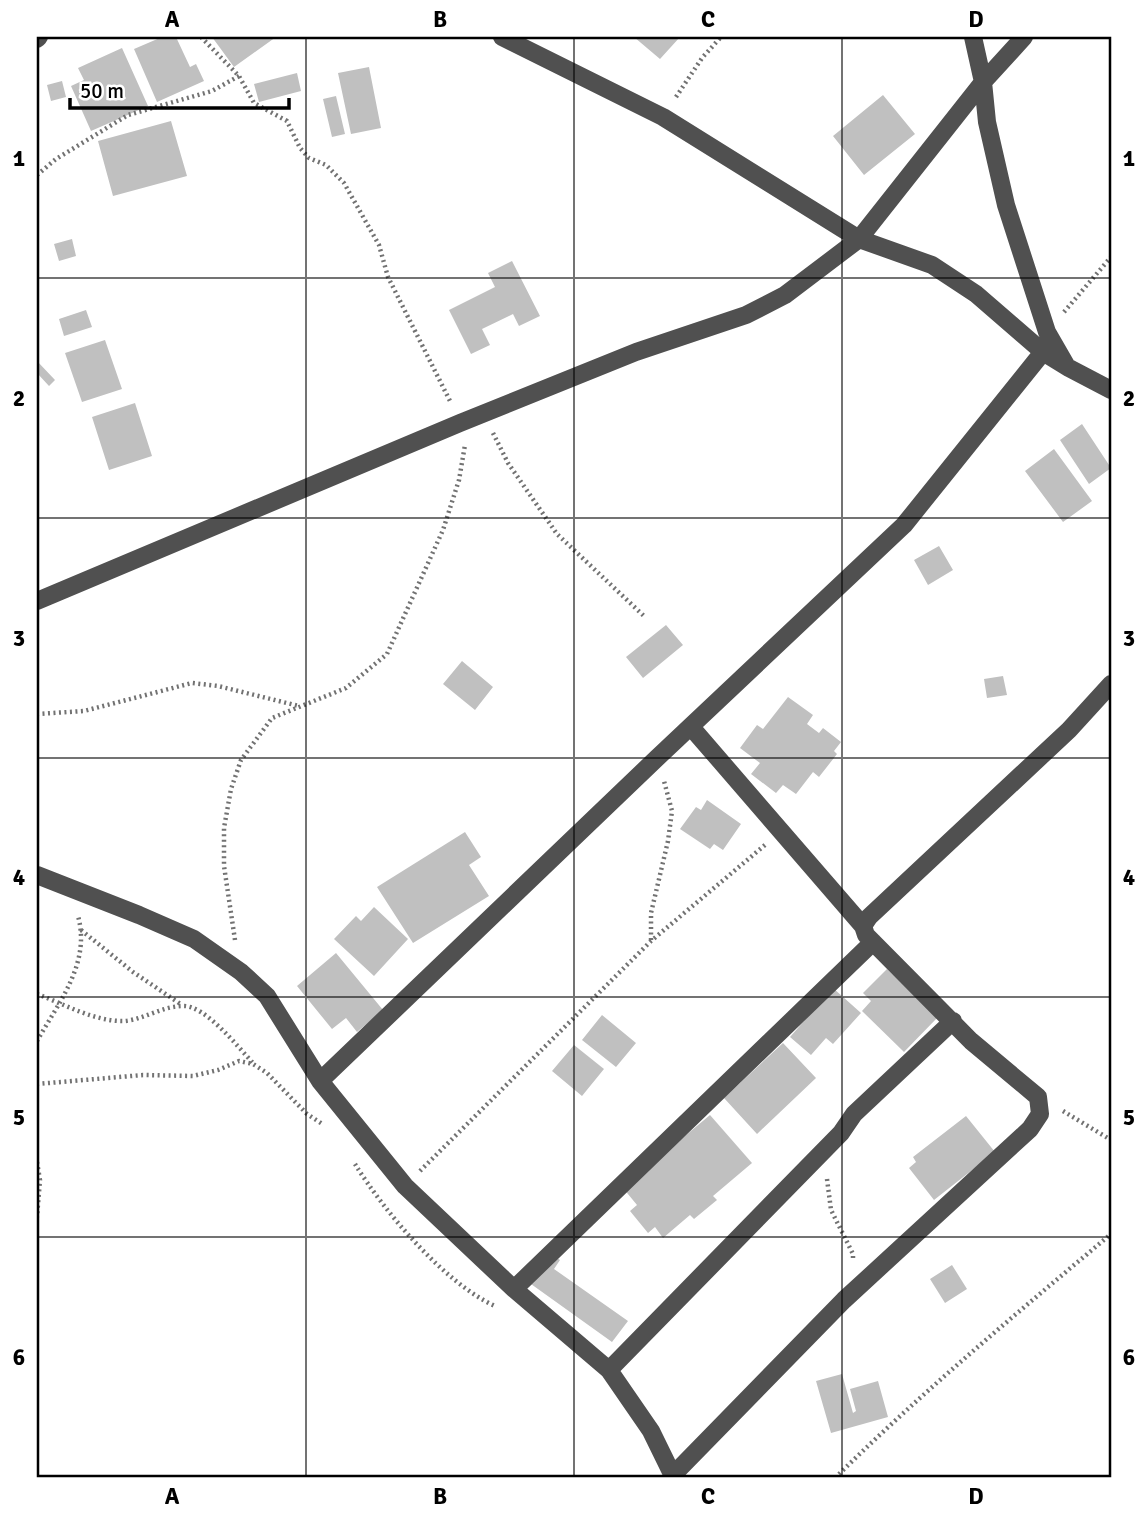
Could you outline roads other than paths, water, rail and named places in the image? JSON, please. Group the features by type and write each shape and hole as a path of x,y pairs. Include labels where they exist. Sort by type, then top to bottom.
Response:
{"street":[{"path":"502,37 663,117 859,239 932,265 976,294 1043,352 1111,390"},
{"path":"973,37 1006,205 1047,332 1069,368"},
{"path":"37,601 471,418 636,352 746,315 785,295 859,239 982,82 1024,37"},
{"path":"320,1082 904,525 1043,352"},
{"path":"514,1289 868,934 869,917 1069,730 1111,684"},
{"path":"37,875 194,939 241,972 267,996 320,1082 405,1186 514,1289 609,1370 651,1431 674,1477 854,1291 1030,1129 1040,1114 1038,1097 971,1041 868,934 691,727"},
{"path":"609,1370 841,1133 854,1114 953,1021"}]}
